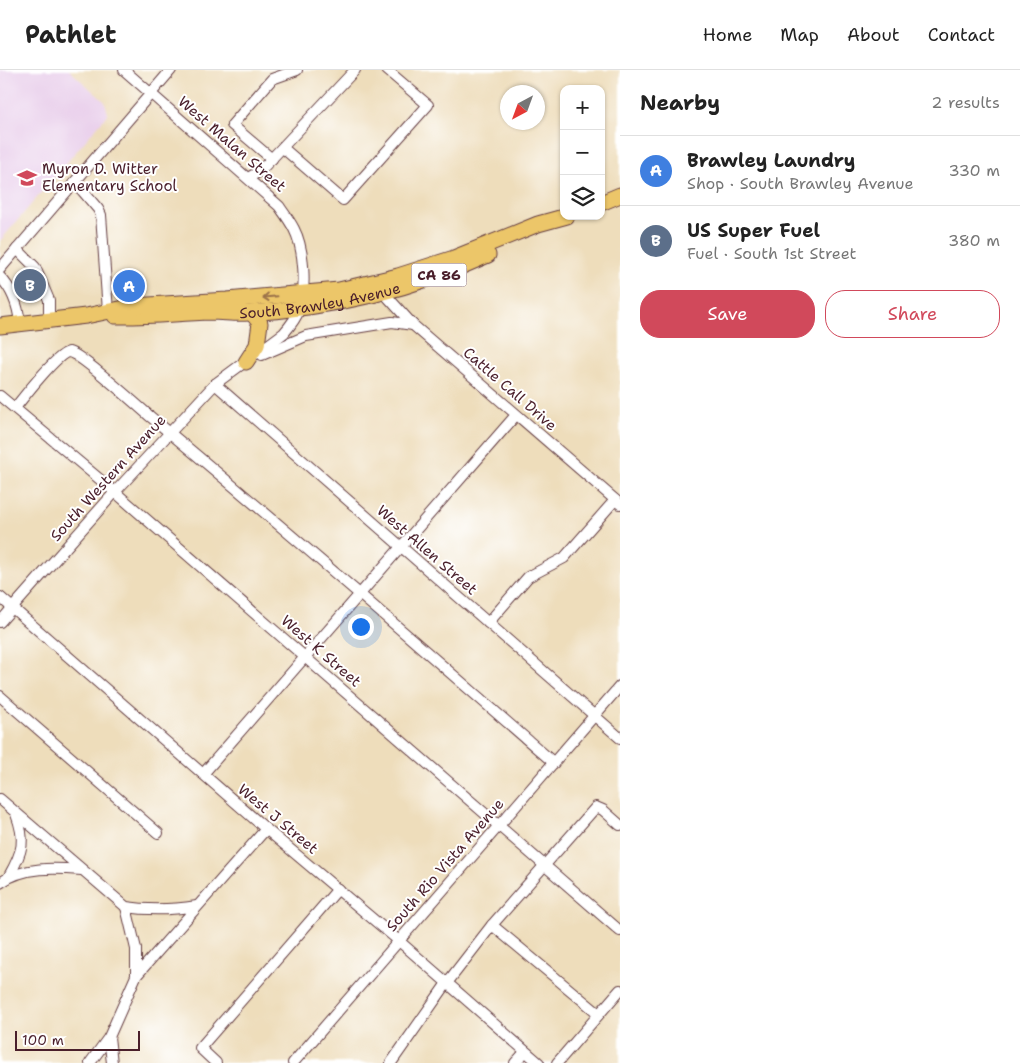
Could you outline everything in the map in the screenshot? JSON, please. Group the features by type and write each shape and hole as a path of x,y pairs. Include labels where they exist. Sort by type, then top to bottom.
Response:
{"highway":[{"path":"605,201 620,195"},
{"name":"South Brawley Avenue","path":"0,326 86,316 138,316 211,312 252,313 398,276 454,258 538,224 560,218"},
{"name":"South Brawley Avenue","path":"86,316 134,306 301,301 341,303 384,293 460,268 561,220"},
{"path":"246,362 257,344 260,323 252,313"}],"street":[{"name":"West Malan Street","path":"124,70 279,206 295,230 302,255 301,301"},
{"path":"0,269 171,70"},
{"path":"272,159 232,125 272,79 297,70"},
{"path":"248,178 260,171 283,148 355,70"},
{"path":"283,148 343,200 428,105 387,70"},
{"path":"75,182 101,215 108,311"},
{"path":"17,249 35,267 49,300 50,319"},
{"path":"0,277 7,283 17,304 20,323"},
{"name":"Cattle Call Drive","path":"384,293 413,326 618,502"},
{"name":"South Western Avenue","path":"0,622 115,492 215,384 284,333 292,324 301,301"},
{"name":"South Western Avenue","path":"246,362 306,336 392,322 413,326"},
{"path":"14,408 65,352 70,352 87,363 170,432 554,763"},
{"name":"West Allen Street","path":"215,384 620,738"},
{"name":"West K Street","path":"0,396 115,492 620,931"},
{"path":"203,774 516,415"},
{"path":"488,623 528,576 564,558 618,502"},
{"name":"West J Street","path":"0,597 266,829 399,941 539,1063"},
{"name":"South Rio Vista Avenue","path":"293,1063 620,686"},
{"path":"0,696 158,832"},
{"path":"0,799 126,906 148,910 172,910 197,906"},
{"path":"391,1063 447,983 492,924 596,806 620,825"},
{"path":"0,883 9,876 21,856 22,832 15,812"},
{"path":"90,1063 108,1038 136,976 266,829"},
{"path":"9,876 30,870 82,870"},
{"path":"216,1063 200,1048 338,889"},
{"path":"126,906 136,949 136,976"},
{"path":"492,924 599,1014"},
{"path":"557,1063 620,990"},
{"path":"108,1038 112,1063"},
{"path":"516,1063 525,1052"}],"shaded area":[{"name":"Myron D. Witter Elementary School","path":"0,70 69,70 105,102 108,114 0,241"}],"place":[{"name":"Myron D. Witter Elementary School","path":"27,178"},
{"name":"US Super Fuel","path":"30,285"},
{"name":"Brawley Laundry","path":"129,286"}]}
